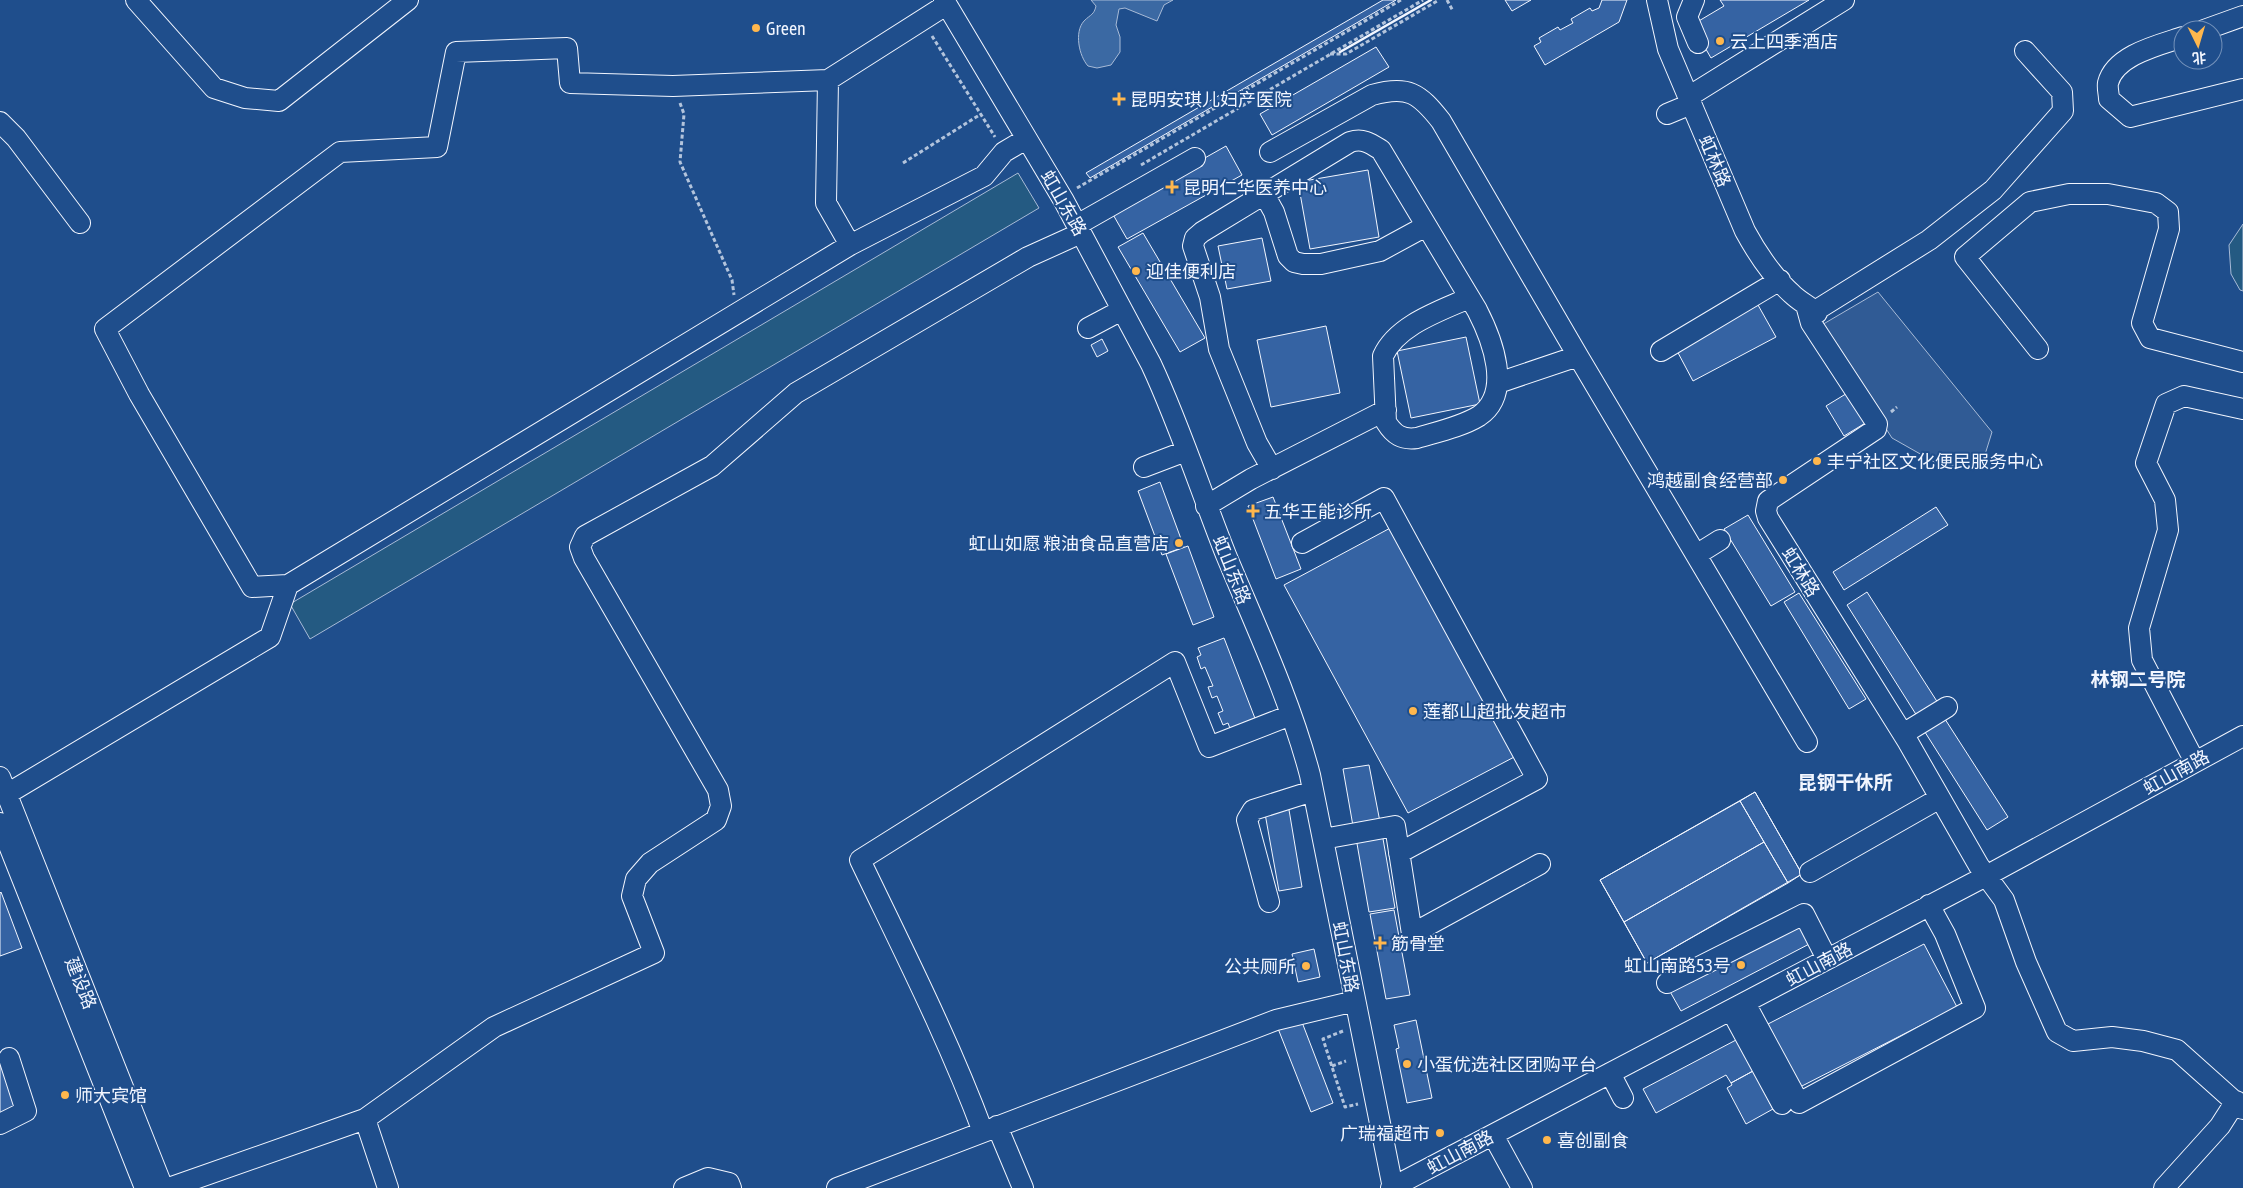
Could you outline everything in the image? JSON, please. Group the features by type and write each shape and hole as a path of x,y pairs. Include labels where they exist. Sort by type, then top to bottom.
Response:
{"street":[{"path":"136,0 214,88 245,98 279,101 398,3"},
{"name":"虹林路","path":"1657,0 1668,49 1745,231 1754,247 1792,295 1816,312 1811,323 1850,388 1877,424 1876,429 1768,501 1766,511 1768,518 1902,742 1940,798 1986,876 2004,900 2026,962 2057,1032 2073,1040 2112,1036 2143,1041 2176,1050 2241,1104"},
{"path":"1667,114 1844,0"},
{"path":"945,2 828,80 674,86 570,83 567,48 456,52 438,147 340,152 105,328 139,394 252,588 288,585 850,245 984,176 1004,152 1026,140"},
{"name":"虹山东路","path":"945,2 1026,140 1062,197 1164,392 1206,506 1292,714 1302,744 1313,791 1392,1188"},
{"path":"1662,29 1691,8 1698,43"},
{"path":"2223,23 2243,16"},
{"path":"2173,40 2139,52 2117,68 2108,84 2109,99 2130,117 2243,89"},
{"path":"1816,312 1929,240 1993,190 2063,111 2062,92 2025,51"},
{"path":"828,80 826,203 850,245"},
{"path":"1270,152 1372,95 1391,90 1411,92 1426,102 1441,121 1807,742"},
{"path":"0,122 16,138 80,223"},
{"path":"1272,469 1257,443 1219,349 1210,297 1193,246 1195,238 1350,142 1366,141 1381,150 1469,298 1484,325 1491,344 1498,383 1492,403 1478,416 1417,438 1408,439 1398,436 1386,422 1383,356 1387,348 1404,332 1431,315 1469,298"},
{"path":"169,1188 364,1119 494,1027 654,953 632,896 636,878 650,863 716,820 721,806 718,790 584,558 580,547 585,536 712,466 796,393 1079,229 1195,158"},
{"path":"1264,194 1274,212 1288,256 1294,262 1303,264 1321,264 1380,251 1426,226"},
{"path":"2038,349 1965,257 2030,202 2069,194 2108,194 2156,203 2168,212 2169,229 2142,323 2150,338 2243,362"},
{"path":"1661,351 1780,280"},
{"path":"1088,328 1122,310"},
{"path":"1498,383 1578,356"},
{"path":"2195,762 2142,660 2139,628 2168,530 2165,500 2146,463 2166,404 2184,396 2243,409"},
{"path":"1206,506 1272,469 1386,410"},
{"path":"1144,467 1186,450"},
{"path":"1302,543 1384,498 1537,779 1399,852"},
{"path":"1696,554 1720,540"},
{"path":"4,786 270,637 288,585"},
{"path":"1023,1188 963,1078 933,1010 860,860 1175,662 1209,748 1292,714"},
{"path":"1902,742 1947,706"},
{"name":"虹山南路","path":"1392,1188 1986,876 2243,736"},
{"name":"建设路","path":"4,786 163,1188"},
{"path":"1269,902 1247,820 1253,810 1313,791"},
{"path":"1810,872 1940,798"},
{"name":"建设路","path":"0,823 145,1188"},
{"path":"1322,839 1394,826 1412,934 1540,864"},
{"path":"1738,1006 1799,1103 1975,1008 1945,934 1929,905"},
{"path":"1667,983 1804,914 1827,959"},
{"path":"837,1188 1276,1020 1355,1001"},
{"path":"1738,1006 1782,1104"},
{"path":"0,1124 26,1111 8,1058"},
{"path":"1610,1073 1623,1098"},
{"path":"2164,1188 2241,1104"},
{"path":"364,1119 388,1188"},
{"path":"1493,1135 1522,1188"},
{"path":"684,1188 708,1178 729,1183 731,1188"}],"path":[{"path":"1062,197 1400,0"},
{"path":"1234,110 1424,0"},
{"path":"1330,54 1346,54 1439,0"},
{"path":"1447,0 1454,10"},
{"path":"921,19 1004,152"},
{"path":"674,86 684,114 680,162 732,280 737,312"},
{"path":"902,163 981,114"},
{"path":"1339,1032 1322,1039 1345,1107 1356,1104"},
{"path":"1332,1066 1346,1061"}],"shaded area":[{"path":"1091,0 1173,0 1164,5 1157,21 1125,8 1119,9 1116,25 1120,37 1120,52 1111,65 1097,68 1088,66 1085,62 1080,50 1078,37 1084,21 1095,9 1096,6"},
{"path":"1018,173 1039,208 310,639 290,604"},
{"path":"2243,224 2243,291 2240,290 2231,274 2229,245"},
{"path":"1878,292 1992,432 1983,461 1973,467 1938,464 1892,438 1820,326"}],"building":[{"path":"1383,0 1396,0 1090,178 1086,173"},
{"path":"1505,0 1531,0 1512,11"},
{"path":"1602,0 1627,0 1619,22 1545,65 1534,46 1541,42 1539,38 1558,27 1560,30 1573,23 1571,19 1590,8 1592,11 1599,8"},
{"name":"云上四季酒店","path":"1720,0 1809,0 1711,58 1692,25 1724,6"},
{"path":"1376,47 1389,67 1272,135 1260,114"},
{"name":"昆明仁华医养中心","path":"1226,146 1242,175 1127,239 1111,211"},
{"path":"1368,170 1379,237 1310,249 1298,182"},
{"path":"1143,233 1205,338 1180,352 1118,247"},
{"path":"1262,238 1271,281 1227,289 1218,246"},
{"path":"1758,305 1776,337 1693,381 1676,349"},
{"path":"1326,326 1340,393 1271,407 1257,340"},
{"path":"1466,337 1480,404 1411,418 1397,351"},
{"path":"1102,339 1108,351 1097,357 1091,345"},
{"path":"1849,392 1867,422 1844,436 1826,406"},
{"path":"1160,482 1184,547 1162,555 1138,491"},
{"path":"1273,497 1301,569 1276,579 1248,506"},
{"path":"1936,507 1948,525 1844,590 1833,572"},
{"path":"1748,515 1795,592 1771,606 1724,529"},
{"path":"1394,526 1518,755 1408,813 1284,585"},
{"path":"1188,546 1214,617 1193,625 1166,554"},
{"path":"1867,592 1938,703 1917,716 1847,605"},
{"path":"1799,593 1866,699 1849,709 1784,602"},
{"path":"1224,638 1256,721 1231,731 1228,723 1223,725 1218,713 1223,711 1217,696 1212,698 1208,687 1213,686 1205,667 1201,669 1197,657 1201,655 1198,648"},
{"path":"1943,716 2008,817 1987,830 1923,729"},
{"path":"1369,765 1380,822 1353,826 1343,769"},
{"path":"1755,792 1802,874 1647,963 1600,880"},
{"path":"1755,792 1802,874 1788,883 1740,801"},
{"path":"1740,801 1764,842 1624,922 1600,880"},
{"path":"1288,804 1302,887 1279,891 1264,808"},
{"path":"1382,833 1395,908 1369,912 1356,838"},
{"path":"1764,842 1788,883 1647,963 1624,922"},
{"path":"0,893 22,948 0,956"},
{"path":"1394,910 1410,995 1386,999 1370,914"},
{"name":"虹山南路53号","path":"1801,919 1813,942 1681,1011 1668,988"},
{"path":"1924,944 1957,1007 1800,1087 1768,1024"},
{"name":"公共厕所","path":"1314,949 1320,977 1298,982 1292,954"},
{"path":"1300,1017 1333,1103 1311,1112 1277,1026"},
{"path":"1416,1020 1432,1098 1407,1103 1396,1049 1399,1048 1394,1025"},
{"path":"1736,1040 1753,1071 1731,1083 1726,1075 1656,1113 1643,1089"},
{"path":"0,1061 20,1105 0,1113"},
{"path":"1753,1071 1773,1109 1746,1124 1727,1088 1732,1085 1731,1083"}],"wall":[{"path":"1340,52 1431,0"}],"place":[{"name":"Green","path":"756,28"},
{"name":"云上四季酒店","path":"1720,41"},
{"name":"昆明安琪儿妇产医院","path":"1119,99"},
{"name":"昆明仁华医养中心","path":"1172,187"},
{"name":"迎佳便利店","path":"1136,271"},
{"name":"丰宁社区文化便民服务中心","path":"1817,461"},
{"name":"鸿越副食经营部","path":"1783,480"},
{"name":"五华王能诊所","path":"1253,511"},
{"name":"虹山如愿 粮油食品直营店","path":"1179,543"},
{"name":"莲都山超批发超市","path":"1413,711"},
{"name":"筋骨堂","path":"1380,943"},
{"name":"虹山南路53号","path":"1741,965"},
{"name":"公共厕所","path":"1306,966"},
{"name":"小蛋优选社区团购平台","path":"1407,1064"},
{"name":"师大宾馆","path":"65,1095"},
{"name":"广瑞福超市","path":"1440,1133"},
{"name":"喜创副食","path":"1547,1140"}],"district":[{"name":"林钢二号院","path":"2138,679"},
{"name":"昆钢干休所","path":"1845,782"}]}
